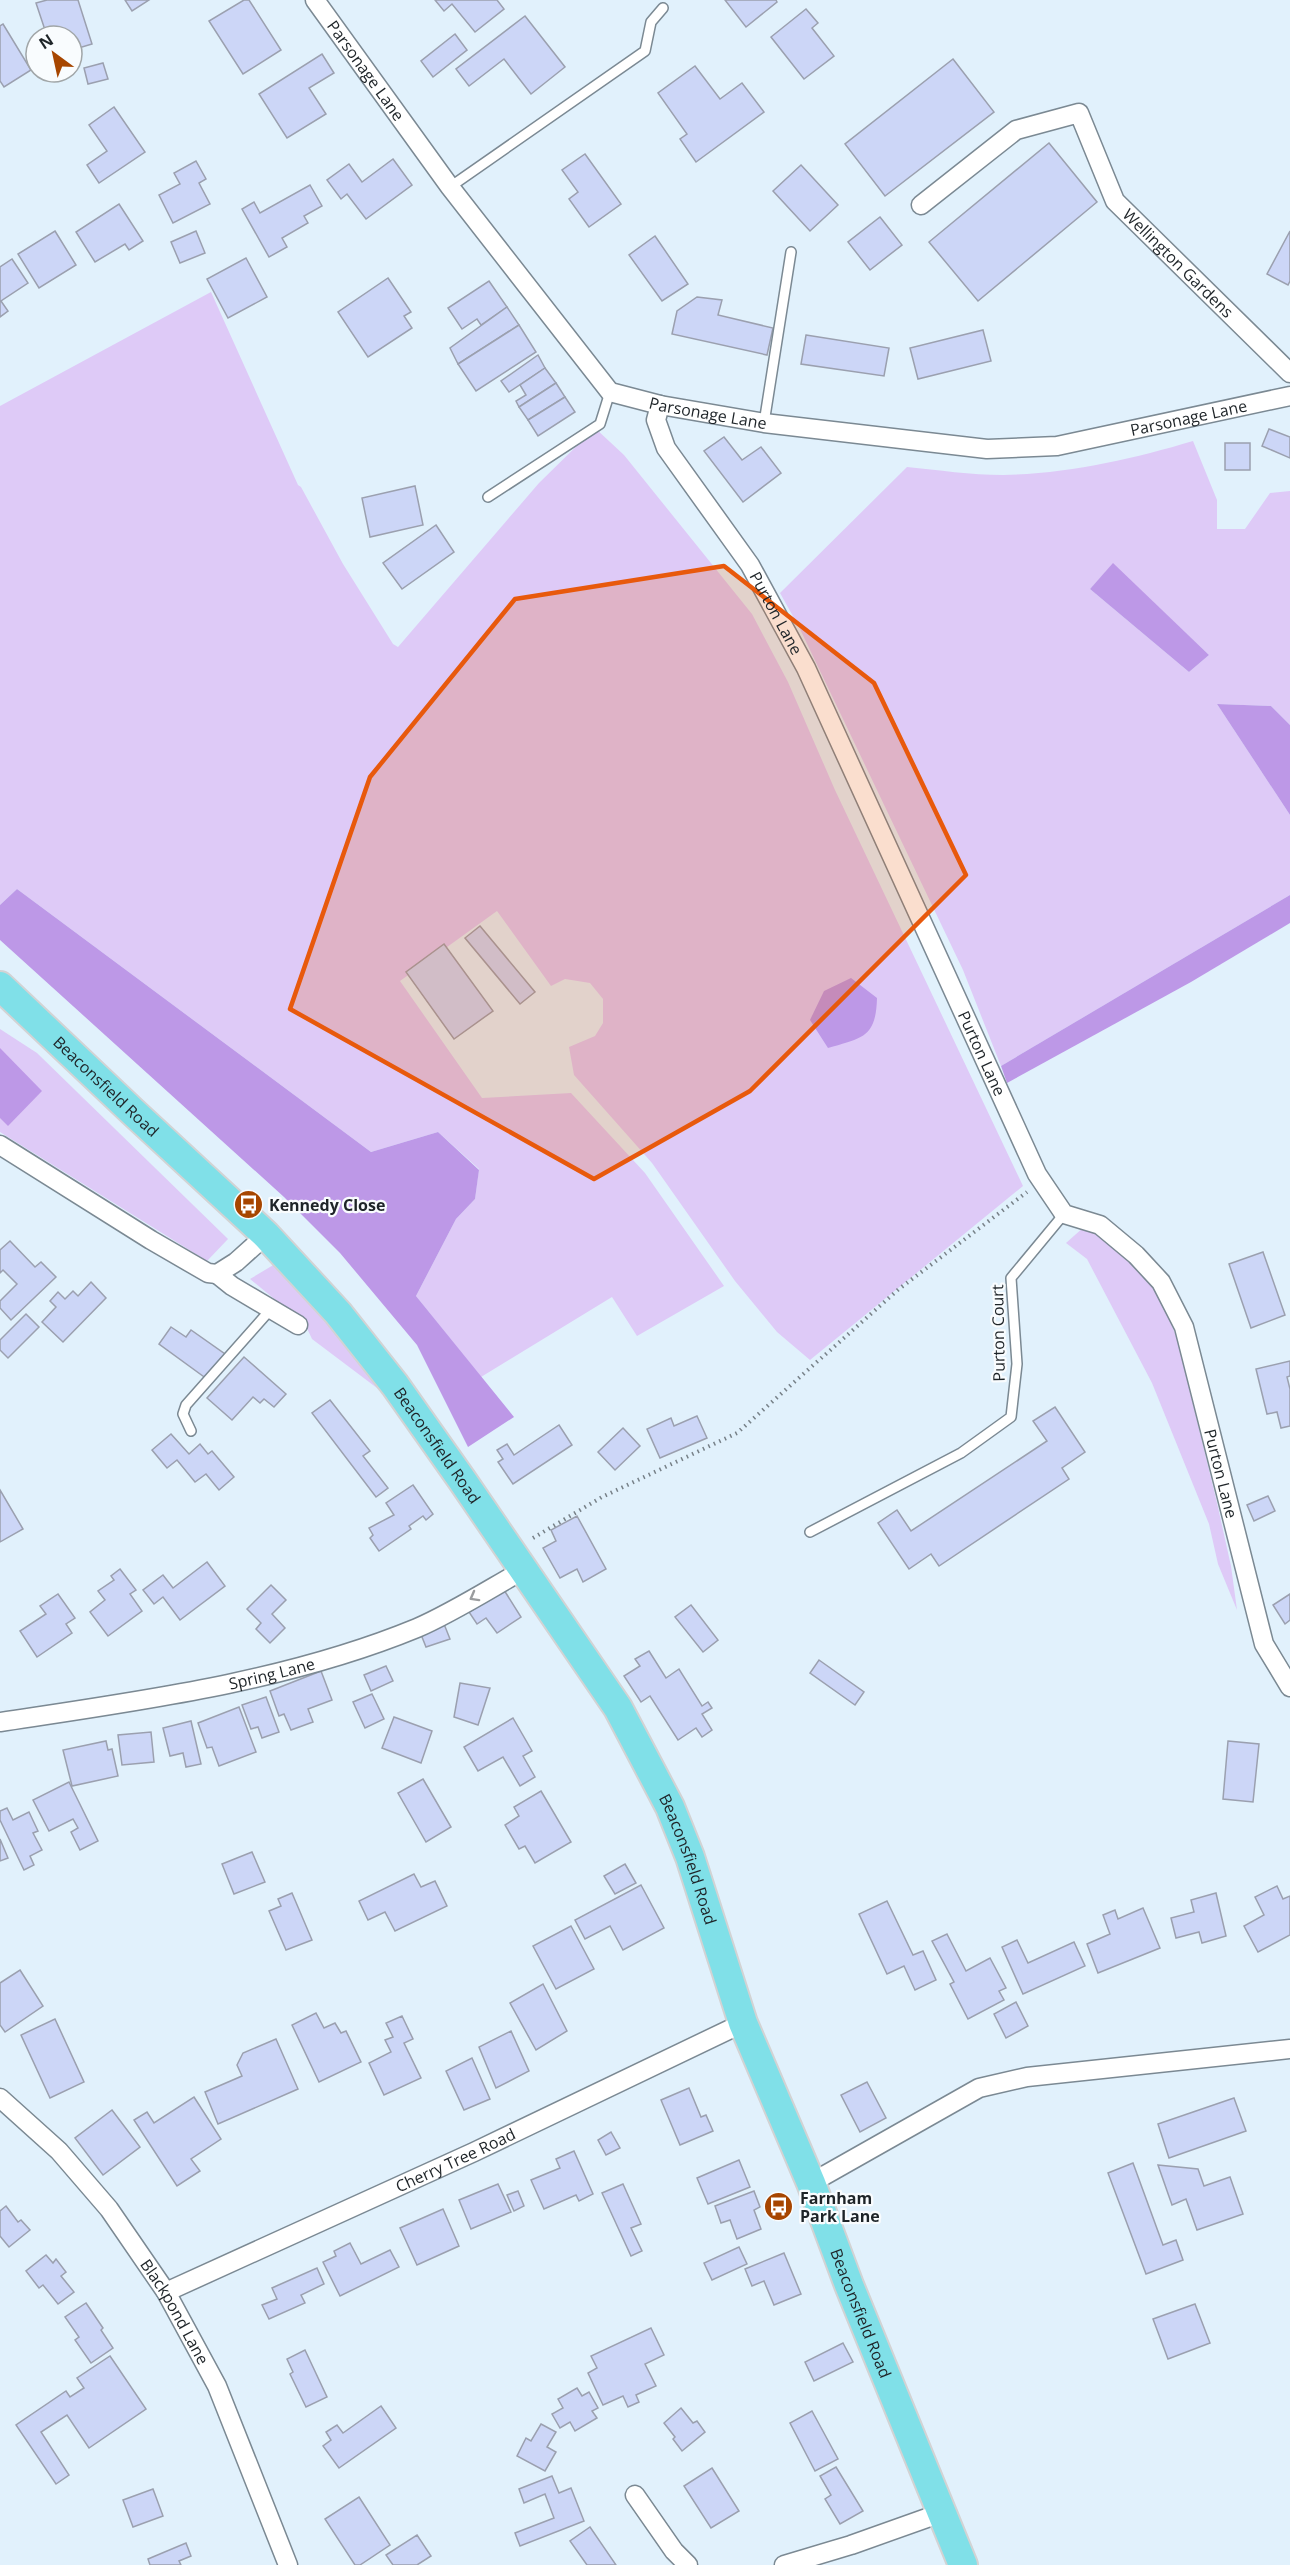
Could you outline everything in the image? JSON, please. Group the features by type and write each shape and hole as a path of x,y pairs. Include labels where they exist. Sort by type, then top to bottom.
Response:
{"main road":[{"name":"Beaconsfield Road","path":"0,986 267,1235 338,1313 381,1367 519,1560 618,1708 670,1807 690,1857 743,2023 811,2184 849,2285 963,2565"}],"street":[{"name":"Parsonage Lane","path":"315,0 450,187 610,392 660,405 764,423 987,449 1058,446 1290,396"},
{"name":"Wellington Gardens","path":"921,205 1016,130 1079,113 1115,201 1290,373"},
{"name":"Purton Lane","path":"660,405 657,420 666,448 750,565 806,668 1042,1180 1064,1214 1100,1226 1136,1255 1161,1282 1184,1327 1264,1644 1290,1687"},
{"path":"0,1145 208,1273 217,1274 236,1262 267,1235"},
{"path":"217,1274 226,1283 298,1325"},
{"name":"Spring Lane","path":"0,1722 251,1680 350,1651 418,1628 519,1560"},
{"name":"Cherry Tree Road","path":"166,2292 463,2157 743,2023"},
{"path":"811,2184 979,2088 1027,2077 1290,2049"},
{"name":"Blackpond Lane","path":"0,2098 59,2151 109,2209 166,2292 217,2386 288,2565"},
{"path":"635,2495 674,2551 688,2565"},
{"path":"784,2565 941,2513"}],"lane":[{"path":"450,187 645,51 651,22 663,8"},
{"path":"764,423 791,252"},
{"path":"488,497 600,424 610,392"},
{"name":"Purton Court","path":"810,1532 961,1453 1011,1417 1017,1364 1011,1278 1064,1214"},
{"path":"191,1431 183,1414 186,1405 271,1309"}],"path":[{"path":"519,1560 602,1497 737,1433 899,1289 1042,1180"}],"highlighted area":[{"path":"724,566 874,683 966,875 750,1091 594,1179 290,1009 370,777 515,599"}],"shaded area":[{"path":"211,292 298,485 343,564 393,644 398,647 539,483 595,428 624,455 752,614 788,682 835,790 1023,1186 810,1360 777,1332 735,1281 652,1163 574,1075 569,1047 595,1036 603,1023 603,999 590,983 565,979 551,986 497,911 400,981 482,1098 571,1093 645,1173 724,1286 637,1336 612,1297 481,1377 416,1296 456,1219 475,1199 479,1169 438,1132 371,1152 17,889 0,905 0,406"},
{"path":"1193,441 1217,500 1217,529 1245,529 1270,493 1290,491 1290,725 1271,706 1217,704 1290,815 1290,895 1001,1066 963,970 799,627 780,593 907,467 979,474 1027,474 1075,469","holes":["1113,564 1209,655 1189,672 1090,589"]},
{"path":"1113,563 1209,655 1189,672 1090,589"},
{"path":"1217,704 1271,706 1290,725 1290,815"},
{"path":"17,889 371,1152 438,1132 479,1170 475,1199 456,1219 416,1296 514,1417 468,1447 417,1345 340,1253 284,1197 0,940 0,905"},
{"path":"1290,895 1290,923 1191,982 1007,1083 1001,1066"},
{"path":"851,978 877,998 874,1021 865,1034 859,1038 828,1048 810,1020 824,991"},
{"path":"0,1029 37,1053 228,1239 207,1261 0,1132"},
{"path":"0,1048 42,1091 8,1126 0,1118"},
{"path":"1084,1227 1110,1238 1159,1289 1178,1342 1231,1566 1237,1610 1218,1564 1209,1524 1152,1383 1087,1259 1066,1243"},
{"path":"275,1264 322,1313 381,1391 312,1339 305,1324 250,1279"}],"building":[{"path":"47,0 78,0 92,44 84,46 84,24 43,24 36,3"},
{"path":"125,0 149,0 132,11"},
{"path":"244,0 249,0 281,50 243,74 209,21"},
{"path":"435,0 497,0 504,9 475,32 452,4 444,11"},
{"path":"725,0 776,0 777,2 746,27"},
{"path":"806,9 818,23 812,28 834,56 804,79 771,37"},
{"path":"525,16 565,67 531,94 504,59 469,86 456,69"},
{"path":"3,24 24,58 24,74 4,87 0,81 0,26"},
{"path":"455,34 467,50 433,77 421,61"},
{"path":"322,54 334,73 309,88 326,114 287,138 259,94"},
{"path":"953,59 994,112 885,196 845,144"},
{"path":"103,63 108,79 88,84 84,68"},
{"path":"695,66 720,99 742,83 764,112 696,162 680,139 687,134 658,93"},
{"path":"114,107 145,152 99,183 87,165 107,151 89,125"},
{"path":"1049,143 1097,202 978,301 929,242"},
{"path":"585,154 621,204 589,227 569,199 578,192 562,170"},
{"path":"393,159 412,185 366,219 347,194 341,199 327,180 349,164 362,182"},
{"path":"196,161 206,179 199,183 210,204 173,223 159,195 180,184 174,173"},
{"path":"801,165 838,205 810,231 773,191"},
{"path":"310,185 322,206 304,216 308,223 282,238 287,247 269,257 242,209 254,202 260,213"},
{"path":"119,204 143,241 129,250 125,244 95,262 76,232"},
{"path":"880,217 902,245 870,270 848,242"},
{"path":"55,231 76,265 39,288 18,254"},
{"path":"196,231 205,253 180,263 171,242"},
{"path":"1290,231 1290,281 1288,285 1267,274"},
{"path":"655,236 688,284 662,301 629,255"},
{"path":"246,258 267,297 228,318 207,279"},
{"path":"12,259 28,283 1,301 8,311 0,317 0,267"},
{"path":"388,278 411,312 404,316 412,328 368,357 338,312"},
{"path":"489,281 507,307 481,325 477,319 462,329 448,308"},
{"path":"697,297 722,300 718,315 773,328 767,355 672,334 677,311"},
{"path":"507,307 519,325 458,364 450,348"},
{"path":"519,325 536,352 476,391 458,364"},
{"path":"983,330 991,361 918,379 910,348"},
{"path":"806,335 889,348 884,376 801,364"},
{"path":"538,355 545,368 509,392 501,381"},
{"path":"545,368 556,383 519,407 516,401 526,395 520,385"},
{"path":"556,383 565,397 528,420 519,407"},
{"path":"565,397 575,412 538,436 528,420"},
{"path":"1269,429 1290,437 1290,458 1262,446"},
{"path":"724,437 742,460 761,447 781,473 743,502 704,451"},
{"path":"1225,443 1250,443 1250,470 1225,470"},
{"path":"415,486 423,525 370,537 362,498"},
{"path":"436,525 454,552 402,589 383,563"},
{"path":"480,926 535,992 520,1004 465,938"},
{"path":"444,944 493,1011 454,1039 406,972"},
{"path":"10,1241 35,1267 41,1262 56,1277 11,1320 0,1308 0,1301 17,1284 3,1270 0,1273 0,1250"},
{"path":"1263,1252 1285,1315 1251,1328 1229,1264"},
{"path":"91,1282 106,1298 63,1342 42,1322 56,1307 50,1301 58,1292 65,1299 73,1291 78,1296"},
{"path":"26,1314 39,1327 8,1358 0,1350 0,1340"},
{"path":"171,1327 186,1337 191,1330 225,1354 207,1379 159,1344"},
{"path":"244,1357 286,1394 274,1407 264,1399 260,1403 253,1397 232,1420 207,1398"},
{"path":"1290,1361 1290,1376 1287,1377 1290,1389 1290,1426 1281,1428 1277,1412 1267,1414 1256,1369"},
{"path":"330,1400 370,1451 363,1456 388,1488 376,1497 312,1413"},
{"path":"1055,1407 1085,1452 1062,1468 1069,1479 939,1566 931,1554 909,1569 878,1523 897,1510 911,1531 1047,1441 1033,1421"},
{"path":"697,1416 707,1438 660,1458 647,1429 671,1418 674,1426"},
{"path":"559,1425 572,1445 513,1484 498,1462 503,1459 497,1450 507,1444 514,1455"},
{"path":"623,1428 640,1446 615,1470 598,1452"},
{"path":"171,1434 189,1454 200,1444 208,1454 212,1451 234,1477 219,1490 206,1474 195,1482 177,1460 167,1468 152,1450"},
{"path":"413,1485 433,1514 426,1520 423,1516 409,1526 411,1529 379,1551 370,1538 373,1535 369,1528 394,1515 386,1503"},
{"path":"0,1490 23,1529 0,1542"},
{"path":"1268,1496 1275,1511 1254,1521 1247,1505"},
{"path":"577,1516 606,1569 583,1582 577,1569 560,1578 543,1548 556,1541 551,1530"},
{"path":"207,1562 225,1586 180,1620 163,1597 154,1604 143,1590 163,1575 173,1588"},
{"path":"120,1569 136,1590 130,1594 142,1611 108,1636 90,1612 105,1600 98,1591 114,1580 111,1576"},
{"path":"271,1585 286,1600 272,1614 285,1628 270,1643 256,1629 261,1623 247,1609"},
{"path":"504,1590 521,1617 497,1633 486,1618 477,1624 469,1612"},
{"path":"58,1594 75,1618 66,1624 72,1633 37,1657 20,1631 46,1614 40,1606"},
{"path":"1290,1594 1290,1620 1285,1624 1273,1605"},
{"path":"691,1605 718,1640 703,1652 675,1617"},
{"path":"444,1624 450,1639 426,1647 420,1632"},
{"path":"649,1651 666,1678 679,1669 702,1706 708,1702 712,1708 702,1714 712,1730 702,1737 696,1728 678,1740 650,1696 641,1702 624,1676 640,1666 635,1659"},
{"path":"819,1660 864,1692 855,1705 810,1673"},
{"path":"386,1666 393,1681 371,1691 364,1675"},
{"path":"321,1671 332,1700 308,1709 313,1722 291,1730 284,1714 279,1716 270,1691"},
{"path":"460,1683 490,1688 478,1725 454,1717"},
{"path":"372,1694 384,1719 365,1728 353,1702"},
{"path":"266,1697 279,1732 262,1738 258,1727 251,1729 242,1705"},
{"path":"239,1707 256,1752 219,1766 212,1747 207,1748 198,1723"},
{"path":"394,1717 432,1731 421,1763 382,1748"},
{"path":"513,1718 532,1751 523,1756 535,1777 520,1786 503,1757 478,1771 464,1747"},
{"path":"191,1721 201,1764 186,1767 183,1753 170,1756 163,1728"},
{"path":"151,1732 154,1762 122,1765 118,1735"},
{"path":"106,1741 108,1750 112,1749 118,1776 72,1786 63,1750"},
{"path":"1228,1741 1259,1744 1253,1802 1223,1799"},
{"path":"423,1779 451,1827 426,1842 398,1793"},
{"path":"69,1782 98,1841 80,1850 71,1832 78,1828 73,1819 49,1831 33,1800"},
{"path":"541,1791 571,1842 535,1863 525,1846 519,1849 505,1825 519,1816 514,1807"},
{"path":"7,1808 13,1820 29,1812 38,1831 33,1833 42,1850 30,1856 34,1865 24,1870 0,1820 0,1811"},
{"path":"0,1839 8,1858 0,1861"},
{"path":"252,1852 265,1882 234,1894 222,1864"},
{"path":"625,1864 636,1883 615,1894 604,1876"},
{"path":"414,1874 421,1887 435,1881 447,1906 395,1931 385,1912 368,1920 359,1901"},
{"path":"641,1885 664,1928 623,1950 610,1926 585,1939 575,1920"},
{"path":"1277,1886 1283,1899 1290,1896 1290,1935 1258,1952 1244,1926 1264,1915 1255,1897"},
{"path":"292,1893 312,1940 286,1950 269,1911 281,1906 278,1899"},
{"path":"1216,1893 1226,1936 1202,1943 1199,1932 1176,1938 1171,1918 1194,1912 1191,1900"},
{"path":"887,1901 913,1955 923,1951 936,1980 915,1990 904,1966 887,1974 859,1914"},
{"path":"1143,1908 1160,1948 1098,1973 1087,1944 1110,1934 1103,1915 1115,1910 1118,1919"},
{"path":"571,1926 594,1969 556,1989 533,1946"},
{"path":"947,1934 966,1971 990,1958 1006,1988 999,1991 1004,2000 968,2019 950,1984 954,1982 932,1941"},
{"path":"1017,1940 1028,1963 1074,1942 1085,1966 1023,1994 1002,1947"},
{"path":"20,1970 43,2006 5,2032 0,2025 0,1983"},
{"path":"543,1984 567,2031 536,2050 510,2003"},
{"path":"1016,2002 1028,2026 1006,2038 994,2014"},
{"path":"316,2013 324,2028 335,2023 341,2033 346,2031 361,2062 319,2082 292,2025"},
{"path":"402,2016 413,2039 404,2043 421,2078 384,2095 369,2063 391,2052 385,2040 393,2037 386,2023"},
{"path":"55,2019 84,2082 50,2098 21,2035"},
{"path":"511,2031 529,2071 496,2088 479,2047"},
{"path":"276,2039 298,2089 218,2124 205,2092 242,2076 237,2065 243,2053"},
{"path":"472,2058 490,2099 464,2110 446,2071"},
{"path":"867,2082 886,2118 860,2132 841,2095"},
{"path":"689,2088 701,2117 706,2115 713,2131 680,2145 661,2100"},
{"path":"194,2097 221,2139 191,2159 200,2171 177,2186 134,2120 147,2112 154,2123"},
{"path":"1234,2098 1246,2131 1169,2158 1158,2124"},
{"path":"112,2110 140,2147 103,2175 75,2138"},
{"path":"611,2132 620,2148 606,2155 598,2140"},
{"path":"574,2151 593,2194 579,2201 576,2195 544,2209 531,2180 560,2168 556,2159"},
{"path":"739,2160 750,2187 708,2204 697,2178"},
{"path":"1133,2163 1163,2245 1176,2240 1183,2260 1146,2274 1108,2173"},
{"path":"1158,2165 1198,2169 1204,2186 1230,2177 1243,2214 1197,2230 1186,2199 1172,2205"},
{"path":"498,2184 511,2212 471,2229 459,2200"},
{"path":"623,2184 641,2224 631,2228 642,2251 631,2256 602,2193"},
{"path":"518,2191 524,2206 514,2211 507,2195"},
{"path":"754,2191 760,2207 754,2210 761,2229 737,2239 730,2220 721,2223 715,2206"},
{"path":"6,2206 18,2222 21,2220 30,2230 9,2247 0,2236 0,2211"},
{"path":"443,2209 459,2246 417,2265 400,2228"},
{"path":"350,2243 361,2264 390,2250 399,2267 340,2296 323,2262 336,2256 334,2251"},
{"path":"739,2247 747,2264 712,2280 704,2263"},
{"path":"784,2253 801,2294 774,2305 764,2281 752,2286 745,2269"},
{"path":"46,2255 53,2263 56,2259 66,2272 61,2276 74,2292 58,2304 43,2285 39,2288 26,2271"},
{"path":"317,2268 324,2284 301,2295 305,2303 269,2319 262,2305 277,2299 272,2288"},
{"path":"86,2303 113,2348 91,2363 75,2340 79,2337 65,2317"},
{"path":"1195,2304 1210,2343 1168,2359 1153,2319"},
{"path":"651,2328 664,2355 645,2364 656,2386 636,2395 639,2402 628,2407 623,2396 603,2405 588,2373 597,2368 591,2356"},
{"path":"843,2343 853,2362 814,2381 805,2362"},
{"path":"305,2350 327,2397 306,2407 290,2374 293,2372 287,2359"},
{"path":"110,2356 146,2409 89,2448 67,2415 41,2432 69,2475 56,2484 16,2425 66,2391 70,2397 84,2388 77,2378"},
{"path":"577,2388 582,2396 589,2392 598,2408 592,2411 597,2418 575,2431 570,2422 560,2428 552,2414 563,2408 558,2399"},
{"path":"381,2406 396,2428 339,2468 323,2446 331,2440 326,2432 337,2425 343,2433"},
{"path":"681,2408 693,2423 697,2421 705,2432 682,2451 664,2423"},
{"path":"812,2411 838,2459 815,2471 790,2423"},
{"path":"541,2424 556,2432 547,2447 556,2452 545,2471 517,2456 526,2438 531,2441"},
{"path":"836,2467 863,2511 840,2524 825,2499 831,2495 820,2476"},
{"path":"712,2468 739,2511 711,2528 684,2486"},
{"path":"552,2476 559,2493 571,2488 584,2521 520,2546 515,2533 554,2518 545,2494 524,2503 519,2489"},
{"path":"153,2489 163,2516 133,2527 123,2500"},
{"path":"359,2497 390,2545 360,2565 355,2565 325,2519"},
{"path":"590,2527 616,2565 587,2565 570,2541"},
{"path":"417,2535 431,2556 417,2565 393,2565 386,2555"},
{"path":"186,2543 191,2556 179,2561 181,2565 150,2565 148,2559"}],"place":[{"name":"Kennedy Close","path":"248,1205"},
{"name":"Farnham Park Lane","path":"779,2207"}]}
